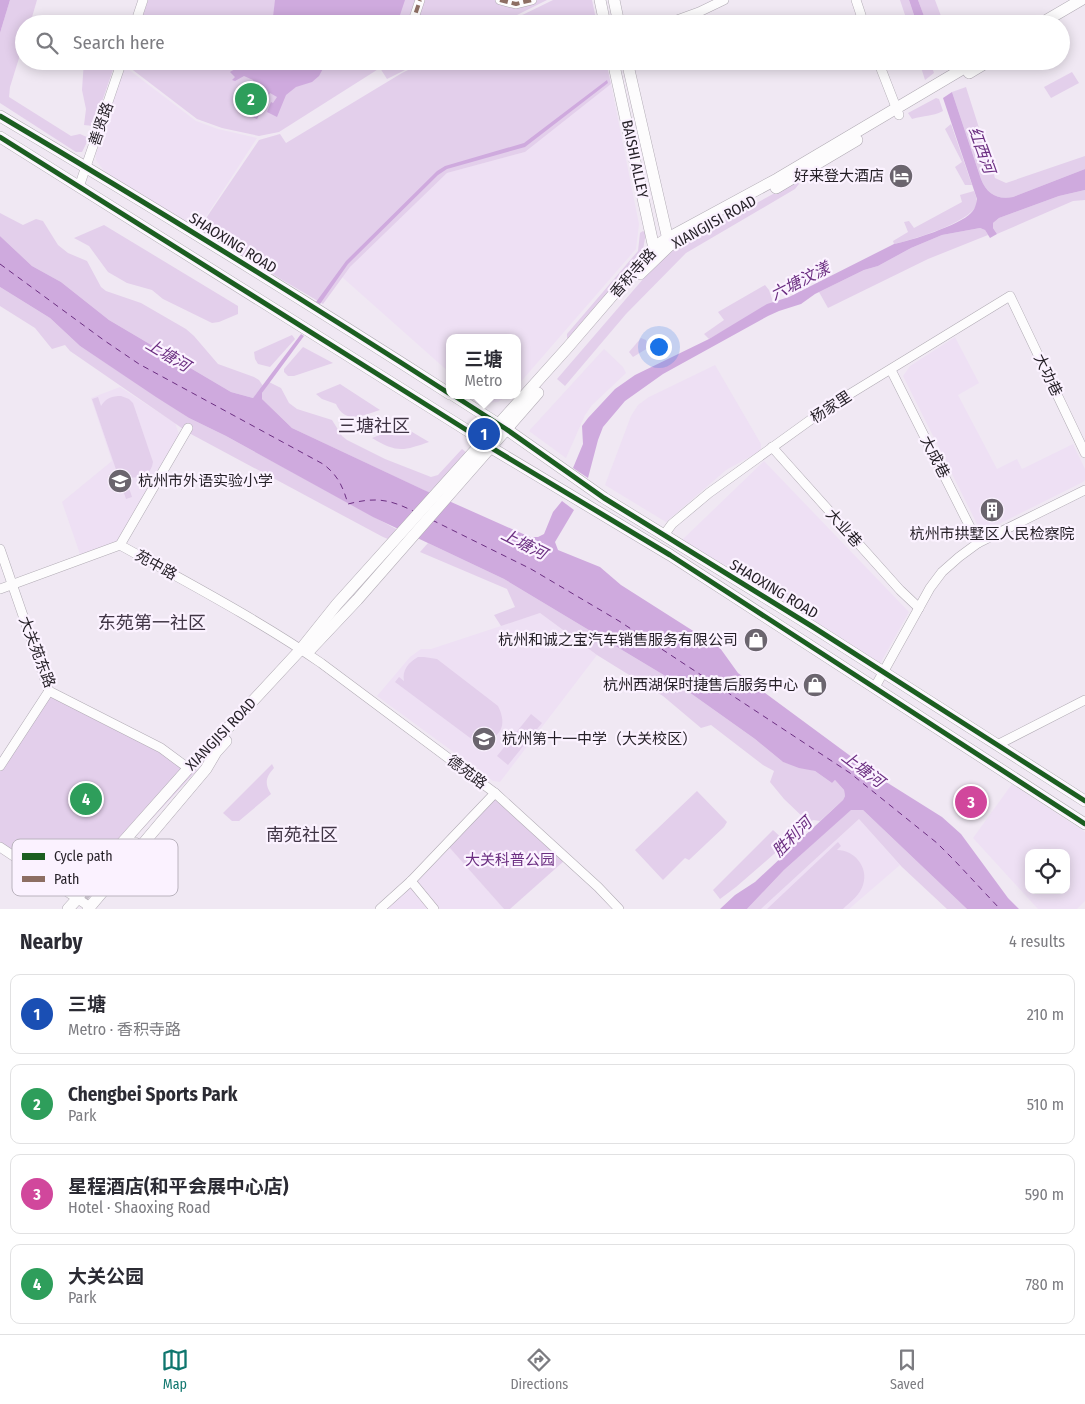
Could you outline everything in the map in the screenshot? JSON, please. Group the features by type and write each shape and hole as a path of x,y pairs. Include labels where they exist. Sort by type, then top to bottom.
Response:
{"main road":[{"path":"600,0 603,15"},
{"path":"614,0 617,15"},
{"path":"1055,15 1081,0"},
{"path":"1070,15 1085,6"},
{"name":"BAISHI ALLEY","path":"615,70 655,252"},
{"name":"BAISHI ALLEY","path":"629,70 669,242"},
{"path":"897,111 962,70"},
{"name":"XIANGJISI ROAD","path":"147,839 206,769 214,748 304,651 337,604 381,564 627,288 655,252 669,242 789,181 897,111 972,70"},
{"name":"SHAOXING ROAD","path":"0,116 86,167 446,390"},
{"name":"SHAOXING ROAD","path":"0,138 487,444 670,555 1085,824"},
{"name":"SHAOXING ROAD","path":"460,399 604,498 813,627 882,673 1085,801"},
{"path":"135,839 214,748"},
{"name":"XIANGJISI ROAD","path":"126,839 203,752 214,748"},
{"name":"XIANGJISI ROAD","path":"89,908 99,896"},
{"name":"XIANGJISI ROAD","path":"68,909 78,898"}],"street":[{"path":"138,15 142,0"},
{"path":"415,15 420,0"},
{"path":"500,0 516,4 532,0"},
{"path":"691,15 724,0"},
{"path":"856,0 861,15"},
{"name":"善贤路","path":"79,187 119,70"},
{"path":"881,70 897,111"},
{"name":"杨家里","path":"664,535 672,524 702,499 827,408 892,370 1010,296"},
{"name":"大功巷","path":"1010,296 1085,453"},
{"name":"大成巷","path":"892,370 978,544"},
{"path":"120,545 188,428"},
{"name":"大业巷","path":"772,447 900,590 919,608"},
{"path":"875,687 919,608 942,572 978,544 1085,490"},
{"name":"苑中路","path":"0,588 120,545 214,597 304,651"},
{"name":"大关苑东路","path":"0,549 49,691 162,748 188,768"},
{"name":"德苑路","path":"304,651 495,792 598,887 619,909"},
{"path":"0,766 49,691"},
{"path":"997,745 1085,700"},
{"path":"380,909 411,881 495,792"},
{"path":"0,847 12,855"},
{"path":"411,881 434,909"},
{"path":"75,896 89,908"}],"shaded area":[{"path":"123,70 129,70 196,121 218,129 257,138 198,229 105,172 96,160 95,150"},
{"path":"611,84 639,224 636,249 521,382 521,334 446,334 446,369 342,277 447,173 525,152"},
{"path":"955,337 979,383 958,395 997,469 1017,459 1022,469 1073,444 1085,469 1085,480 1083,482 985,531 977,524 903,376 910,366"},
{"path":"604,349 623,367 626,373 592,405 585,415 566,458 529,431"},
{"path":"715,365 761,444 761,449 726,470 666,522 605,485 631,416 638,405 649,397"},
{"name":"杭州市外语实验小学","path":"120,387 175,423 180,437 116,544 81,557 62,502 112,461 91,398"},
{"path":"480,399 503,399 498,402 485,403"},
{"path":"764,461 909,612 880,664 682,540"},
{"name":"杭州第十一中学（大关校区）","path":"540,613 597,655 500,782 493,781 377,696 410,657 421,649 431,649"},
{"path":"1012,784 1085,832 1085,901 1077,909 1038,909 973,838"},
{"path":"859,819 900,865 849,909 761,909"},
{"path":"449,847 504,909 439,909 416,881"},
{"path":"411,886 430,909 385,909"}],"green space":[{"path":"10,0 37,0 33,15 15,15 15,70 9,97 71,136 80,134 89,138 82,152 76,152 0,103 0,33"},
{"path":"148,0 547,0 517,15 143,15"},
{"path":"553,0 592,0 595,15 522,15"},
{"path":"900,0 909,0 914,15 905,15"},
{"path":"918,0 935,0 941,15 924,15"},
{"path":"83,70 113,70 93,126 84,125 86,109 82,90"},
{"path":"133,70 377,70 279,132 259,136 222,128 197,119"},
{"path":"381,70 405,70 387,79"},
{"path":"408,70 608,70 611,84 525,152 447,173 350,267 323,304 198,230 259,140 280,134 286,143"},
{"path":"922,70 933,70 934,73 925,80"},
{"path":"1072,72 1079,83 1051,98 1044,87"},
{"path":"966,87 995,178 1006,183 1085,156 1085,169 1013,197 1002,198 993,195 986,189 981,179 952,92"},
{"path":"936,98 939,99 943,111 912,119 908,113"},
{"path":"951,124 972,185 965,185 955,167 962,162 945,129"},
{"path":"797,181 799,184 795,189 686,253 626,314 565,386 557,379 656,264 676,247"},
{"path":"1085,190 1085,200 1073,201 997,234 993,228 993,223 999,218 1059,196"},
{"path":"974,191 977,200 976,206 962,219 939,230 894,244 893,241 908,232 904,222 909,221 914,228 962,202 960,195"},
{"path":"0,213 23,225 36,219 43,221 58,245 68,253 87,261 101,287 106,291 141,303 186,329 218,364 254,377 263,386 253,398 231,392 109,320 61,282 32,266 0,236"},
{"path":"104,225 238,306 238,314 212,323 163,299 152,290 127,283 108,272 89,246 74,238"},
{"path":"980,228 985,230 988,235 928,259 828,308 819,292 942,235"},
{"path":"643,231 646,233 642,255 571,339 567,338 567,334 638,251 640,233"},
{"path":"765,285 773,302 709,339 704,334 724,320 718,312"},
{"path":"0,287 50,318 80,346 189,418 226,436 398,530 388,539 383,537 189,433 70,351 65,345 52,349 35,328 0,306"},
{"path":"292,335 295,339 270,367 258,364 254,352"},
{"path":"641,338 646,340 648,348 633,357 629,352"},
{"path":"303,347 333,363 294,376 288,376 284,369"},
{"path":"269,382 281,388 289,403 297,409 332,420 342,436 347,440 385,459 431,477 438,475 462,449 467,453 432,494 292,428 262,399 262,393"},
{"path":"340,384 380,410 361,416 350,416 344,414 336,404 322,399 316,394"},
{"path":"121,396 133,403 153,462 150,471 143,476 135,478 125,476 132,497 126,499 92,399 98,397 101,406 110,398"},
{"path":"402,426 429,442 400,449 388,446 372,438"},
{"path":"428,543 504,579 672,680 755,739 783,762 815,771 832,783 835,780 844,790 845,796 843,800 820,821 813,820 720,899 713,890 773,830 784,840 806,820 784,799 770,782 774,771 763,765 711,725 701,728 663,696 597,655 540,613 501,626 494,615 515,607 507,589 420,552"},
{"path":"418,657 437,659 498,706 502,717 502,727 500,732 485,741 489,745 485,749 395,682 399,677 404,681 406,667"},
{"path":"49,691 161,748 197,770 133,839 12,839 12,855 0,847 0,766"},
{"path":"531,714 542,723 508,765 497,756"},
{"path":"272,764 274,768 269,774 267,783 271,794 239,821 232,821 223,813"},
{"path":"697,791 727,822 689,860 685,858 663,880 635,850"},
{"name":"大关科普公园","path":"495,798 564,861 510,909 504,909 449,847"},
{"path":"851,809 863,810 967,909 947,909 902,867 859,819 761,909 747,909 784,870"},
{"path":"838,842 841,846 837,850 850,853 855,857 864,872 862,889 852,901 843,909 767,909"}],"water":[{"path":"0,0 10,0 0,33"},
{"path":"275,0 405,0 400,15 273,15"},
{"path":"909,0 918,0 924,15 914,15"},
{"path":"233,70 322,70 312,82 296,87 286,95 277,117 267,112 271,102 273,103 277,97 270,93 257,119 244,114 248,106 234,96 236,93 244,97 251,95 255,86 253,80 244,76 235,81 232,80 235,77 230,72"},
{"path":"607,80 608,83 525,147 447,169 438,175 348,264 320,304 316,302 346,261 437,171 445,166 524,143"},
{"path":"952,92 981,179 986,189 993,195 1002,198 1013,197 1085,169 1085,190 1059,196 999,218 993,223 993,228 997,234 990,238 985,230 980,228 942,235 911,248 878,266 864,270 815,294 801,304 768,316 663,374 625,401 603,427 588,478 573,468 583,444 582,426 615,389 635,375 709,339 767,304 789,297 894,244 946,227 971,213 977,199 943,98"},
{"name":"上塘河","path":"0,236 32,266 61,282 109,320 231,392 253,398 301,334 304,336 262,393 262,399 292,428 530,537 538,537 544,534 553,512 562,501 574,510 555,542 558,550 600,567 621,585 720,648 738,673 883,780 942,817 961,834 1008,898 1019,909 967,909 863,810 851,810 784,870 747,909 720,909 735,895 755,882 843,800 845,796 844,790 835,780 832,783 815,771 783,762 755,739 672,680 504,579 373,517 226,436 189,418 156,397 80,346 50,318 0,287"}],"ferry route":[{"path":"0,264 139,364 323,464 339,482 348,504 366,500 382,500 413,511"},
{"path":"432,520 531,569 619,621 850,773 937,843 1000,909"}],"tunnel":[{"path":"80,900 83,896"}],"marked path":[{"path":"415,15 420,0"},
{"path":"500,0 516,4 532,0"}],"cycle path":[{"path":"0,116 226,253 446,391"},
{"path":"0,137 484,441 490,447 670,555 1085,824"},
{"path":"459,399 506,429 604,498 813,627 1085,801"}],"place":[{"name":"Chengbei Sports Park","path":"251,99"},
{"name":"好来登大酒店","path":"901,176"},
{"name":"三塘","path":"484,434"},
{"name":"杭州市外语实验小学","path":"120,481"},
{"name":"杭州市拱墅区人民检察院","path":"992,510"},
{"name":"杭州和诚之宝汽车销售服务有限公司","path":"756,640"},
{"name":"杭州西湖保时捷售后服务中心","path":"815,685"},
{"name":"杭州第十一中学（大关校区）","path":"484,739"},
{"name":"大关公园","path":"86,799"},
{"name":"星程酒店(和平会展中心店)","path":"971,802"}],"district":[{"name":"三塘社区","path":"374,426"},
{"name":"东苑第一社区","path":"152,623"},
{"name":"南苑社区","path":"302,835"}],"water label":[{"name":"红西河","path":"982,150"},
{"name":"六塘汶漾","path":"800,281"},
{"name":"胜利河","path":"792,837"}]}
